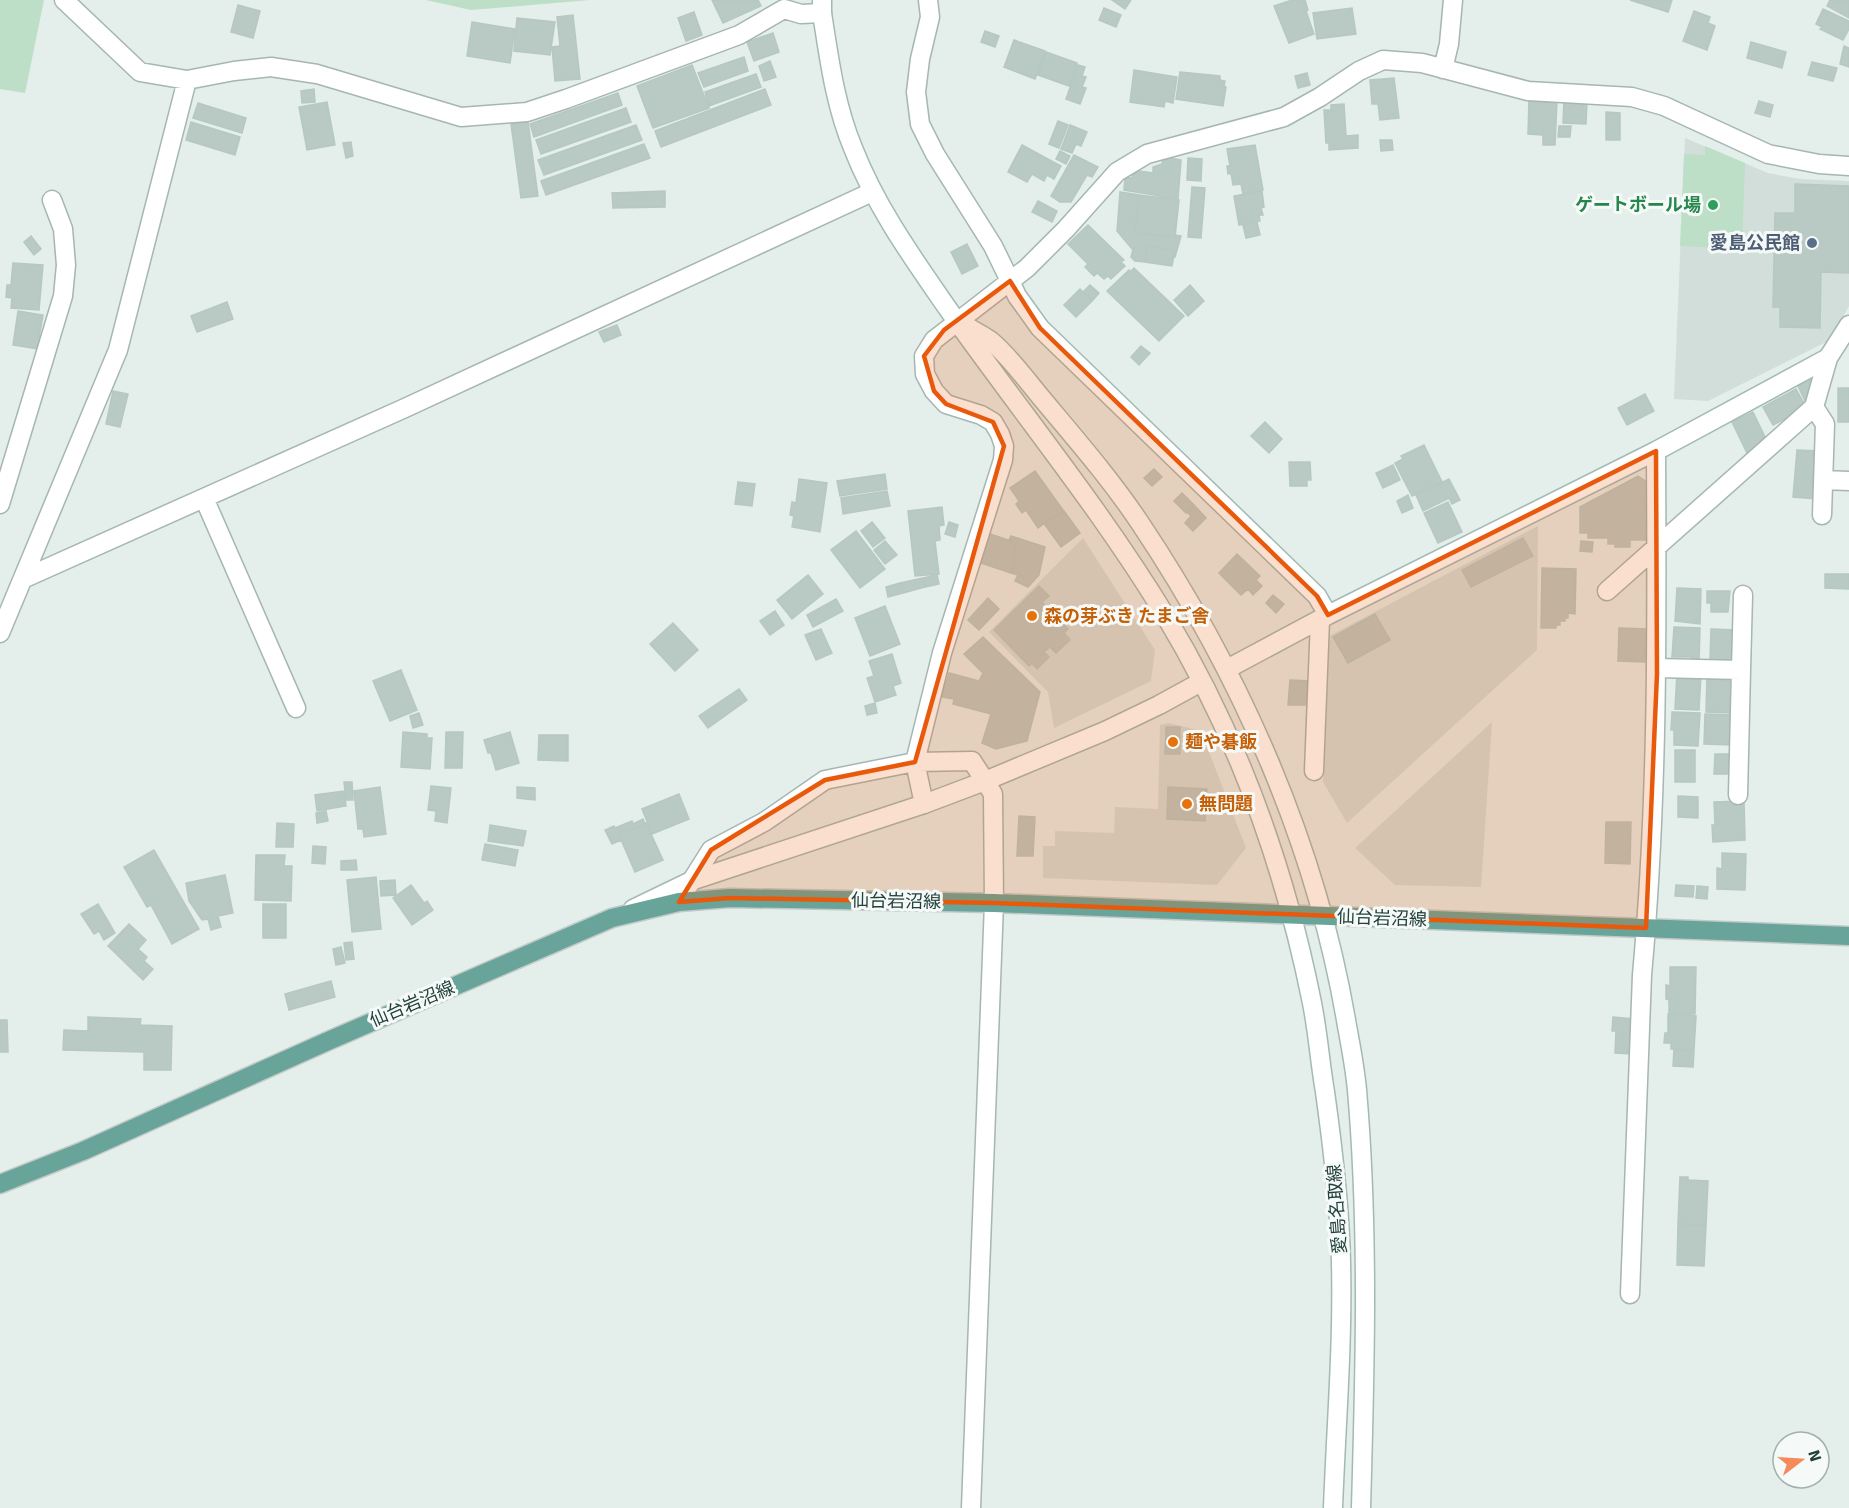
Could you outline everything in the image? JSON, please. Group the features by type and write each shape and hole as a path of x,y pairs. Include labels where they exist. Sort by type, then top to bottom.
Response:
{"main road":[{"name":"仙台岩沼線","path":"0,1184 83,1151 612,918 679,902 730,898 994,903 1849,936"}],"street":[{"path":"64,0 140,72 187,80 271,67 317,74 461,117 527,112 739,35 782,5 801,14 822,6"},
{"path":"928,0 930,17 920,59 916,92 920,124 935,154 993,246 1018,297 1040,328 1317,596 1324,617 1314,771"},
{"path":"1443,69 1449,44 1453,0"},
{"name":"愛島名取線","path":"822,6 840,111 872,192 901,242 1099,514 1166,617 1202,682 1229,738 1274,858 1312,1004 1333,1152 1340,1240 1340,1310 1333,1508"},
{"path":"924,804 915,762 945,644 1004,453 1004,446 993,422 981,415 946,404 934,391 926,374 924,356 933,340 1027,268 1117,172 1147,154 1284,117 1359,71 1383,60 1422,63 1528,91 1632,97 1664,106 1768,154 1819,164 1849,166"},
{"path":"0,633 25,578 118,350 187,80"},
{"path":"25,578 425,399 872,192"},
{"path":"0,504 63,296 66,265 63,229 52,200"},
{"name":"愛島名取線","path":"957,320 992,342 1097,464 1166,562 1202,621 1254,724 1310,869 1341,987 1357,1088 1364,1201 1366,1328 1361,1508"},
{"path":"1607,591 1814,407 1828,358 1849,325"},
{"path":"1227,669 1324,617 1656,451 1828,358 1849,350"},
{"path":"1814,407 1825,424 1822,515"},
{"path":"1630,1294 1657,668 1656,451"},
{"path":"1823,480 1849,481"},
{"path":"204,498 296,708"},
{"path":"1738,795 1743,595"},
{"path":"1657,668 1742,670"},
{"path":"612,918 691,881 924,804 985,781 1105,731 1202,682"},
{"path":"679,902 711,850 764,822 825,780 915,762 972,761 993,794 994,903 971,1508"}],"highlighted area":[{"path":"1010,281 1040,328 1317,596 1328,615 1656,451 1657,674 1646,928 994,903 730,898 679,902 711,850 825,780 915,762 1004,446 993,422 946,404 934,391 924,356 944,330"}],"shaded area":[{"path":"1685,138 1768,173 1800,179 1849,181 1849,306 1830,340 1708,401 1674,399"},
{"path":"1538,526 1537,650 1347,823 1323,782 1329,636"},
{"path":"1083,538 1155,650 1151,681 1054,728 1048,692 989,632"},
{"path":"1492,722 1481,887 1395,885 1355,848"},
{"path":"1169,723 1201,731 1246,848 1217,885 1043,878 1043,846 1055,846 1055,831 1114,833 1115,807 1158,809 1160,725"}],"green space":[{"path":"0,0 44,0 25,93 0,89"},
{"path":"426,0 590,0 471,10"},
{"name":"ゲートボール場","path":"1705,146 1745,163 1742,249 1680,246 1684,154 1705,155"}],"building":[{"path":"712,0 758,0 761,6 723,23"},
{"path":"1112,0 1131,0 1125,9"},
{"path":"1292,0 1305,0 1308,10 1306,11 1314,34 1289,43 1274,6"},
{"path":"1630,0 1672,0 1668,12"},
{"path":"1830,0 1849,0 1849,18 1827,6"},
{"path":"238,5 260,11 253,38 231,32"},
{"path":"1104,8 1121,15 1116,27 1099,20"},
{"path":"1352,8 1356,34 1317,39 1313,13"},
{"path":"1823,9 1849,21 1849,29 1843,40 1820,29 1822,27 1816,24"},
{"path":"1694,11 1710,17 1708,23 1715,26 1707,50 1683,41"},
{"path":"694,12 702,35 686,41 678,18"},
{"path":"573,15 580,79 555,81 552,47 560,46 557,17"},
{"path":"517,18 555,22 550,55 514,51"},
{"path":"472,22 515,29 510,63 467,56"},
{"path":"985,31 999,36 995,47 981,42"},
{"path":"773,33 779,52 754,61 747,42"},
{"path":"1014,40 1045,51 1035,79 1004,67"},
{"path":"1751,42 1786,52 1782,68 1747,58"},
{"path":"1844,46 1849,48 1849,67 1840,64"},
{"path":"1046,52 1077,63 1069,86 1038,75"},
{"path":"744,57 748,71 704,87 698,73"},
{"path":"770,61 776,77 764,81 759,66"},
{"path":"1812,62 1837,68 1833,81 1808,75"},
{"path":"692,65 709,108 653,128 637,86"},
{"path":"1078,65 1085,67 1082,76 1086,77 1082,87 1086,88 1080,104 1066,99"},
{"path":"1134,70 1177,77 1173,103 1165,101 1164,107 1130,102"},
{"path":"1180,72 1220,76 1220,80 1225,81 1224,86 1226,87 1223,106 1176,99"},
{"path":"1307,73 1310,85 1298,88 1295,76"},
{"path":"756,74 761,87 709,106 705,92"},
{"path":"1394,78 1399,118 1380,120 1378,104 1372,104 1370,80"},
{"path":"314,89 315,102 302,103 301,91"},
{"path":"765,89 771,105 661,147 655,131"},
{"path":"618,93 622,105 534,137 530,124"},
{"path":"1529,99 1557,100 1555,145 1543,145 1543,135 1528,134"},
{"path":"1564,100 1587,101 1586,124 1563,123"},
{"path":"1759,101 1773,105 1770,117 1755,113"},
{"path":"327,102 335,145 307,150 299,107"},
{"path":"198,103 246,118 242,133 193,118"},
{"path":"1344,104 1346,136 1358,135 1358,148 1329,150 1329,143 1326,143 1324,110 1331,110 1331,105"},
{"path":"626,108 631,122 541,154 536,140"},
{"path":"1606,112 1620,113 1620,140 1606,140"},
{"path":"1058,121 1068,125 1059,148 1049,144"},
{"path":"191,122 240,137 235,155 186,140"},
{"path":"528,122 538,196 521,198 511,124"},
{"path":"636,125 642,140 544,175 538,160"},
{"path":"1070,125 1087,132 1081,146 1076,144 1072,153 1061,149"},
{"path":"1559,126 1571,126 1570,137 1558,137"},
{"path":"1380,140 1392,140 1393,150 1381,151"},
{"path":"351,142 353,156 346,158 343,143"},
{"path":"644,144 650,158 546,195 541,181"},
{"path":"1022,145 1061,166 1054,179 1047,175 1044,181 1032,174 1027,182 1008,172"},
{"path":"1255,145 1263,190 1243,194 1241,184 1233,185 1231,173 1228,174 1227,166 1230,166 1227,149"},
{"path":"1060,151 1070,156 1066,164 1056,159"},
{"path":"1074,155 1098,167 1092,177 1087,175 1071,202 1060,202 1051,196"},
{"path":"1166,157 1181,160 1178,199 1124,190 1125,177 1132,178 1133,170 1153,173 1153,167 1162,164"},
{"path":"1188,158 1202,159 1201,181 1187,180"},
{"name":"愛島公民館","path":"1795,184 1849,186 1849,273 1821,272 1820,328 1780,327 1780,307 1773,307 1775,213 1795,213"},
{"path":"1192,187 1205,188 1201,238 1188,237"},
{"path":"665,191 665,207 613,208 612,193"},
{"path":"1262,191 1264,207 1261,208 1263,215 1259,215 1260,221 1239,225 1234,196"},
{"path":"1120,192 1139,195 1135,233 1181,236 1175,257 1173,258 1175,250 1147,246 1145,262 1135,261 1131,257 1133,250 1117,231"},
{"path":"1139,195 1179,200 1175,237 1135,233"},
{"path":"1038,201 1057,211 1052,222 1032,212"},
{"path":"1257,222 1260,235 1246,238 1243,225"},
{"path":"1088,225 1124,260 1121,262 1125,266 1111,279 1108,276 1104,279 1097,273 1094,276 1085,267 1088,264 1068,244"},
{"path":"31,236 41,249 34,255 24,242"},
{"path":"967,244 978,266 962,274 951,252"},
{"path":"1147,246 1175,250 1172,266 1145,262"},
{"path":"13,263 43,265 39,310 11,308 12,298 6,297 7,285 11,285"},
{"path":"1134,268 1184,316 1159,341 1107,291"},
{"path":"1090,285 1099,293 1093,300 1084,291"},
{"path":"1190,285 1204,301 1188,316 1174,300"},
{"path":"1080,289 1092,301 1076,317 1064,305"},
{"path":"227,302 233,319 197,332 191,316"},
{"path":"18,311 43,315 37,349 13,345"},
{"path":"617,325 621,335 604,342 599,332"},
{"path":"1141,346 1150,353 1139,365 1131,357"},
{"path":"1814,378 1807,405 1798,386"},
{"path":"1838,388 1849,388 1849,422 1838,422"},
{"path":"1796,389 1805,405 1794,411 1795,414 1773,425 1763,407"},
{"path":"113,391 128,394 120,427 106,424"},
{"path":"1645,394 1654,411 1627,425 1618,408"},
{"path":"1753,412 1767,441 1747,453 1732,422"},
{"path":"1265,422 1282,439 1269,453 1251,436"},
{"path":"1424,445 1442,482 1412,496 1395,463 1403,459 1401,456"},
{"path":"1797,450 1818,451 1816,499 1793,497"},
{"path":"1289,462 1310,462 1311,480 1307,480 1307,486 1290,486"},
{"path":"1393,465 1400,480 1383,488 1376,473"},
{"path":"1154,469 1162,477 1152,486 1144,478"},
{"path":"1035,471 1063,510 1038,528 1026,510 1022,513 1016,504 1019,501 1010,488"},
{"path":"885,474 887,489 840,496 837,481"},
{"path":"1638,476 1647,482 1648,540 1630,540 1630,547 1615,547 1615,544 1608,544 1608,538 1588,538 1588,533 1580,533 1580,507"},
{"path":"799,479 827,483 820,532 792,527 794,516 790,515 792,502 796,503"},
{"path":"1449,479 1460,500 1452,504 1449,498 1423,511 1416,495"},
{"path":"738,482 755,484 752,506 735,504"},
{"path":"887,491 890,506 843,514 841,498"},
{"path":"1182,493 1194,505 1186,513 1174,501"},
{"path":"1408,495 1413,508 1402,513 1397,501"},
{"path":"1448,502 1462,532 1438,543 1424,513"},
{"path":"1195,506 1206,518 1193,531 1185,523 1191,516 1188,513"},
{"path":"942,507 944,525 939,526 940,540 935,541 939,574 915,576 908,511"},
{"path":"1064,511 1080,533 1061,547 1045,525"},
{"path":"872,522 885,538 873,547 861,531"},
{"path":"949,522 958,525 955,537 945,534"},
{"path":"856,531 885,569 860,588 831,550"},
{"path":"987,533 1017,543 1011,573 978,562"},
{"path":"1011,536 1045,547 1039,575 1028,587 1015,581 1018,575 1011,573 1017,543 1009,540"},
{"path":"1523,538 1533,556 1471,587 1462,570"},
{"path":"885,541 897,555 885,564 874,550"},
{"path":"1581,541 1593,542 1592,552 1580,551"},
{"path":"1237,554 1260,576 1256,580 1262,586 1253,595 1248,589 1241,595 1219,573"},
{"path":"1542,568 1576,569 1575,614 1568,613 1568,618 1560,621 1560,625 1556,625 1556,628 1541,628"},
{"path":"1825,574 1849,574 1849,589 1825,588"},
{"path":"808,575 823,594 792,619 777,600"},
{"path":"937,575 939,584 925,587 923,578"},
{"path":"923,578 925,587 903,593 900,583"},
{"path":"900,583 903,593 888,597 886,587"},
{"name":"森の芽ぶき たまご舎","path":"1039,586 1049,596 1042,602 1068,629 1064,633 1070,640 1056,653 1050,647 1044,652 1049,657 1037,669 1032,663 1029,666 994,630"},
{"path":"1677,588 1701,589 1700,624 1675,621"},
{"path":"1707,591 1730,591 1728,612 1711,612 1711,603 1707,603"},
{"path":"1273,595 1284,604 1276,613 1266,603"},
{"path":"988,598 999,609 979,630 968,620"},
{"path":"836,599 843,611 813,627 807,615"},
{"path":"885,606 900,644 870,656 855,618"},
{"path":"775,611 784,625 770,635 760,621"},
{"path":"1375,614 1390,640 1348,663 1333,637"},
{"path":"673,623 698,650 675,671 650,644"},
{"path":"1674,627 1700,628 1699,662 1692,661 1692,657 1672,657"},
{"path":"1619,628 1646,629 1645,662 1618,661"},
{"path":"821,629 832,653 816,660 805,635"},
{"path":"1711,629 1736,630 1735,661 1710,660"},
{"path":"983,637 1040,692 1027,741 996,749 982,743 991,714 953,704 954,699 942,697 949,673 979,681 983,673 964,654"},
{"path":"892,654 901,683 893,686 896,695 875,702 867,678 874,676 869,661"},
{"path":"401,670 417,710 390,721 373,681"},
{"path":"1677,673 1701,675 1699,710 1675,709"},
{"path":"1707,676 1731,676 1731,681 1735,681 1734,713 1706,712"},
{"path":"1290,680 1312,681 1311,705 1288,705"},
{"path":"739,689 747,700 708,728 699,716"},
{"path":"875,703 877,713 867,715 865,706"},
{"path":"1672,712 1700,713 1698,746 1674,745 1674,730 1671,730"},
{"path":"419,713 423,725 413,728 410,716"},
{"path":"1705,714 1733,715 1733,745 1704,744"},
{"path":"1166,727 1180,727 1180,754 1165,754"},
{"path":"403,732 427,734 427,738 432,738 430,769 401,767"},
{"path":"446,732 463,732 462,768 445,768"},
{"path":"510,732 519,763 496,770 484,740"},
{"path":"539,735 568,735 568,761 538,760"},
{"path":"1675,750 1695,750 1695,782 1675,782"},
{"path":"1715,754 1733,754 1733,774 1714,774"},
{"path":"344,782 352,782 353,800 346,800"},
{"path":"431,786 451,788 447,823 435,821 436,811 428,810"},
{"path":"380,787 386,834 364,837 363,829 358,829 354,791"},
{"path":"517,787 535,788 535,800 517,798"},
{"name":"無問題","path":"1168,787 1207,789 1205,821 1167,819"},
{"path":"344,791 346,806 317,811 315,795"},
{"path":"679,794 689,819 652,834 642,809"},
{"path":"1678,796 1698,797 1698,818 1678,817"},
{"path":"1744,801 1745,840 1713,842 1714,802"},
{"path":"326,811 328,821 317,823 316,813"},
{"path":"1019,816 1035,817 1033,856 1017,856"},
{"path":"643,819 645,824 619,835 621,840 612,844 605,830 632,821 633,824"},
{"path":"1606,822 1631,822 1630,864 1605,863"},
{"path":"277,823 294,824 293,847 276,847"},
{"path":"646,823 663,860 635,872 619,835"},
{"path":"490,825 526,831 523,846 488,841"},
{"path":"485,844 518,850 515,866 482,860"},
{"path":"313,846 326,847 325,864 312,863"},
{"path":"154,850 199,929 172,944 151,905 147,907 124,867"},
{"path":"1722,853 1746,854 1745,890 1717,889 1717,868 1722,869"},
{"path":"256,855 285,855 284,866 292,866 291,901 255,900"},
{"path":"356,860 357,870 341,870 341,861"},
{"path":"225,875 233,913 218,916 221,927 211,930 208,919 202,920 189,901 186,883"},
{"path":"376,877 381,929 352,932 347,880"},
{"path":"395,880 396,895 381,896 380,881"},
{"path":"411,885 424,903 427,901 433,910 412,925 393,898"},
{"path":"1676,885 1694,886 1693,897 1675,896"},
{"path":"1697,886 1708,887 1707,899 1696,898"},
{"path":"98,904 115,933 104,940 99,931 94,934 81,914"},
{"path":"263,904 286,904 286,938 263,938"},
{"path":"129,924 146,940 138,949 147,957 144,961 153,969 143,980 108,946"},
{"path":"352,942 354,959 346,960 344,943"},
{"path":"341,947 345,963 336,965 333,949"},
{"path":"1670,967 1696,967 1695,1014 1669,1013 1666,985 1670,986"},
{"path":"331,981 335,997 289,1010 285,994"},
{"path":"1668,1014 1696,1016 1694,1050 1671,1049 1671,1043 1664,1043 1665,1033 1668,1033"},
{"path":"88,1017 141,1019 140,1025 172,1026 171,1070 144,1070 144,1052 63,1050 64,1030 88,1031"},
{"path":"1613,1017 1634,1019 1632,1054 1615,1053 1616,1031 1612,1031"},
{"path":"0,1020 7,1020 8,1052 0,1052"},
{"path":"1674,1050 1694,1051 1693,1067 1673,1066"},
{"path":"1680,1177 1688,1177 1688,1180 1708,1181 1706,1225 1678,1224"},
{"path":"1678,1224 1706,1225 1704,1266 1677,1265"}],"place":[{"name":"ゲートボール場","path":"1713,205"},
{"name":"愛島公民館","path":"1812,243"},
{"name":"森の芽ぶき たまご舎","path":"1032,616"},
{"name":"麺や碁飯","path":"1173,742"},
{"name":"無問題","path":"1187,804"}]}
